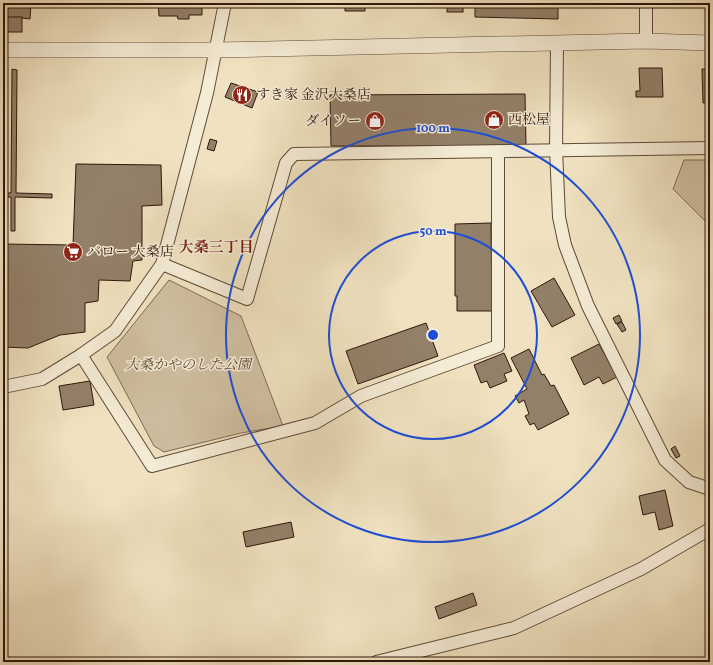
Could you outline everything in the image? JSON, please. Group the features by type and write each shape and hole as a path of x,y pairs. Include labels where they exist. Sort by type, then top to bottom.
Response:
{"street":[{"path":"3,387 42,379 81,355 115,331 162,264 207,93 225,3"},
{"path":"646,3 646,41"},
{"path":"3,50 215,50 646,41 710,43"},
{"path":"557,43 556,150 558,217 565,245 588,306 665,460 688,482 710,489"},
{"path":"162,264 247,299 286,163 294,154 710,148"},
{"path":"81,355 152,466 315,423 361,396 498,346 498,151"},
{"path":"376,662 514,628 642,569 710,529"}],"green space":[{"path":"684,160 710,160 710,226 673,189"},
{"name":"大桑かやのした公園","path":"169,280 241,316 283,426 241,433 164,452 154,446 107,357"}],"building":[{"path":"3,3 31,3 30,19 14,17 14,21 3,20"},
{"path":"158,3 202,3 202,15 189,15 189,19 178,19 177,16 159,16"},
{"path":"313,3 419,4 365,5 365,11 345,11 345,5 313,5"},
{"path":"447,3 463,3 463,12 447,12"},
{"path":"475,3 558,3 558,19 475,17"},
{"path":"3,17 22,17 22,32 3,32"},
{"path":"639,68 662,68 663,97 636,97 636,91 640,91"},
{"path":"12,69 17,70 16,193 52,194 52,198 15,197 15,231 11,231 11,197 3,197 3,193 11,193"},
{"path":"702,69 710,69 710,102 703,103"},
{"name":"すき家 金沢大桑店","path":"231,83 258,92 252,108 225,97"},
{"path":"525,94 526,146 331,146 330,95"},
{"path":"210,139 217,141 214,151 207,149"},
{"name":"バロー 大桑店","path":"76,164 161,165 162,205 142,206 142,260 133,261 130,281 99,280 98,301 85,303 85,332 60,335 28,348 3,347 3,244 73,245"},
{"path":"491,223 492,311 457,311 457,296 455,296 455,224"},
{"path":"554,278 575,315 552,327 531,291"},
{"path":"619,315 622,321 616,324 613,318"},
{"path":"622,322 626,330 622,332 617,324"},
{"path":"426,323 438,356 358,384 346,351"},
{"path":"599,344 617,377 603,384 599,377 584,385 571,358"},
{"path":"529,349 542,375 544,374 551,386 554,385 569,414 538,430 534,423 530,425 525,416 529,414 524,400 519,403 515,396 527,389 511,358"},
{"path":"504,353 512,371 504,374 507,381 490,388 487,381 481,383 474,365"},
{"path":"90,381 94,405 63,410 59,386"},
{"path":"675,446 680,456 676,458 671,449"},
{"path":"665,490 673,526 659,530 655,512 643,515 639,496"},
{"path":"291,522 294,537 246,547 243,532"},
{"path":"473,593 477,605 439,619 435,607"}],"place":[{"name":"すき家 金沢大桑店","path":"242,95"},
{"name":"西松屋","path":"494,120"},
{"name":"ダイソー","path":"375,121"},
{"name":"バロー 大桑店","path":"73,252"}],"district":[{"name":"大桑三丁目","path":"216,248"}]}
